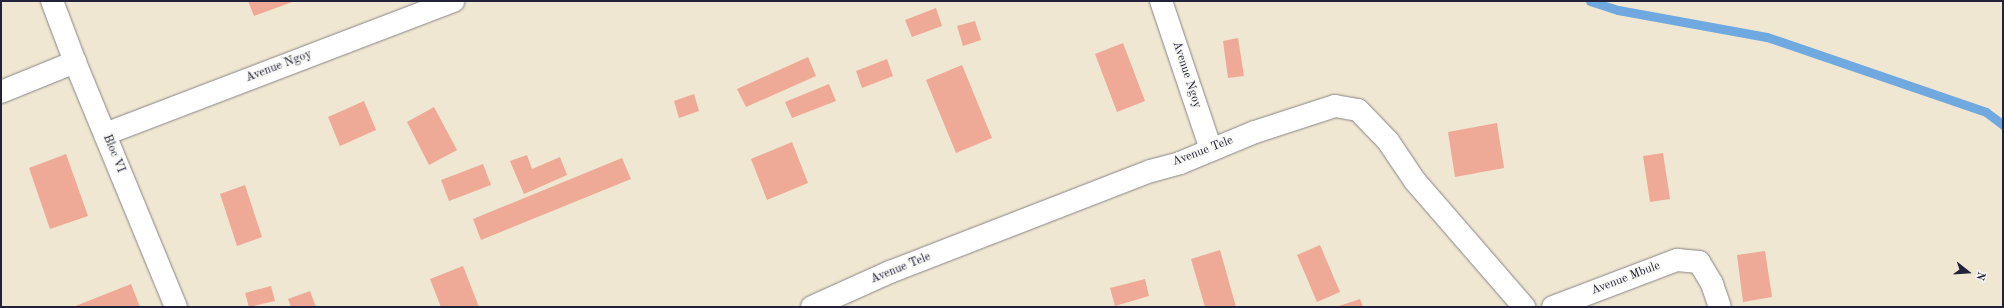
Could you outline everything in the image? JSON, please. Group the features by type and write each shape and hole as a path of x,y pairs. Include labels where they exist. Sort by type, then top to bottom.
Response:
{"street":[{"name":"Bloc VI","path":"52,1 75,62 176,307"},
{"name":"Avenue Ngoy","path":"105,134 454,1"},
{"name":"Avenue Ngoy","path":"1161,1 1210,150"},
{"path":"1,92 75,62"},
{"name":"Avenue Tele","path":"812,307 890,272 1151,171 1255,132 1335,106 1358,110 1388,141 1415,181 1524,307"},
{"name":"Avenue Mbule","path":"1553,307 1677,260 1699,262 1712,284 1720,307"}],"building":[{"path":"248,1 295,1 254,16"},
{"path":"936,8 942,26 912,37 905,20"},
{"path":"975,21 981,40 963,46 957,26"},
{"path":"1238,38 1244,76 1228,78 1223,41"},
{"path":"1123,43 1145,101 1117,112 1095,54"},
{"path":"808,57 816,76 746,107 737,89"},
{"path":"887,59 893,76 862,88 856,71"},
{"path":"962,65 992,138 956,153 926,80"},
{"path":"829,84 836,101 792,118 785,102"},
{"path":"694,94 699,111 679,118 674,101"},
{"path":"364,101 376,130 340,146 328,117"},
{"path":"434,107 457,150 429,165 407,122"},
{"path":"1497,123 1504,168 1455,177 1448,132"},
{"path":"792,142 808,183 767,200 751,159"},
{"path":"1663,153 1670,199 1650,202 1643,156"},
{"path":"66,154 88,216 50,229 29,168"},
{"path":"527,155 532,169 560,157 567,175 524,194 510,161"},
{"path":"622,158 631,179 481,240 473,219"},
{"path":"483,164 491,185 449,201 441,180"},
{"path":"245,185 262,237 237,246 220,194"},
{"path":"1320,245 1340,292 1317,302 1297,255"},
{"path":"1220,250 1236,307 1205,307 1191,259"},
{"path":"1765,251 1772,297 1743,302 1737,255"},
{"path":"463,266 479,307 441,307 430,279"},
{"path":"1145,279 1149,296 1115,306 1110,288"},
{"path":"131,284 140,307 73,307"},
{"path":"271,286 275,301 249,307 245,293"},
{"path":"310,291 316,307 291,307 288,299"},
{"path":"1360,299 1363,307 1336,307"}],"waterway":[{"path":"1590,1 1618,10 1767,37 1986,112 2003,125"}]}
